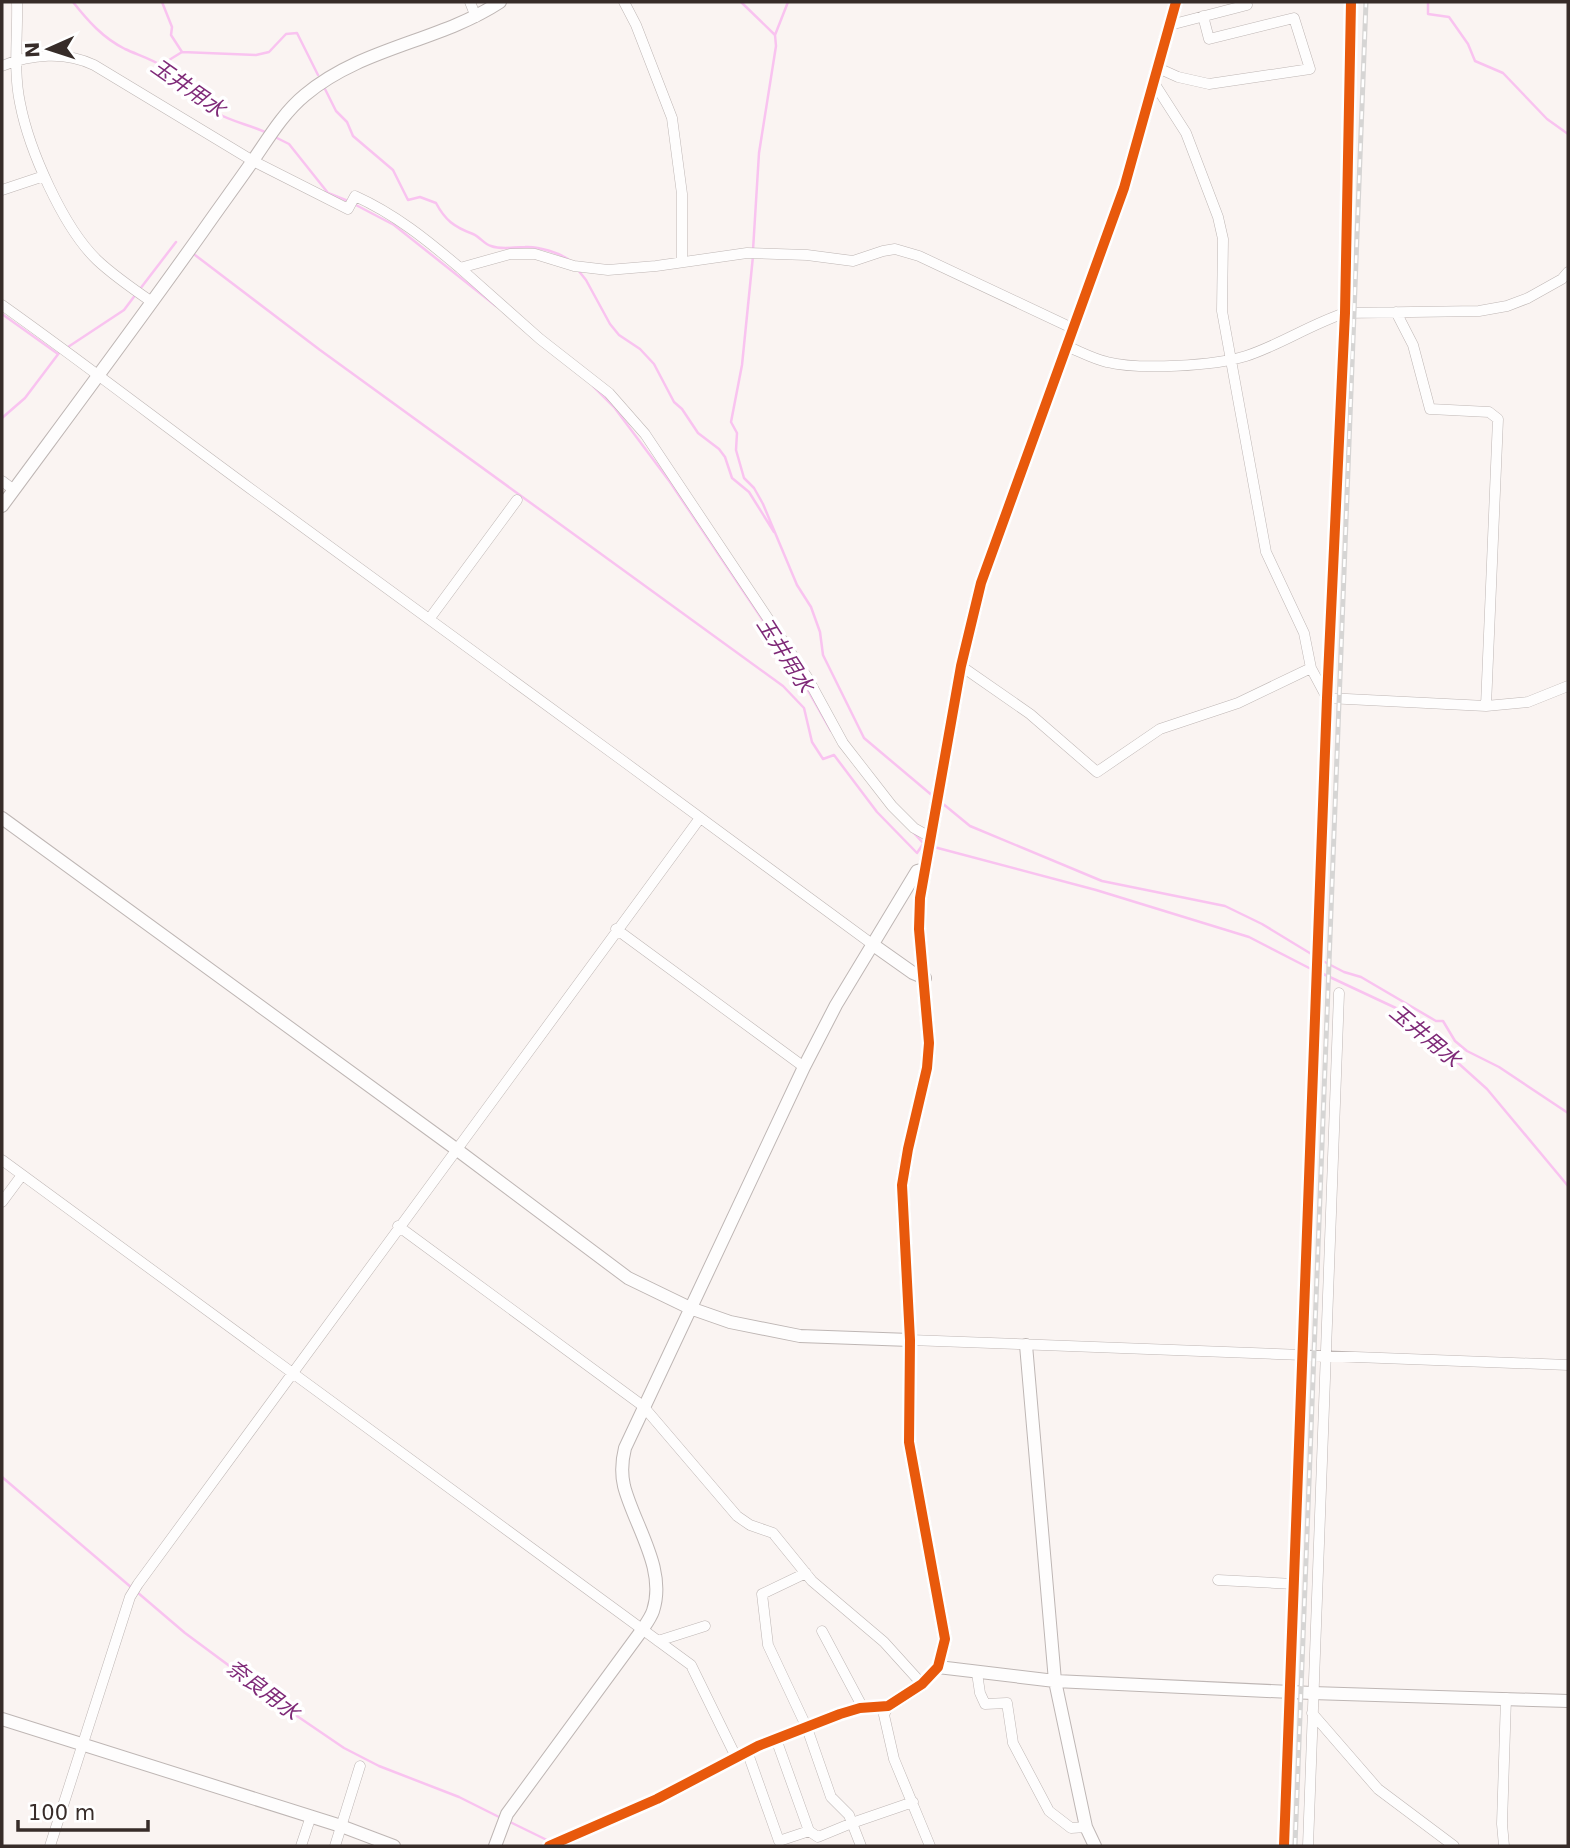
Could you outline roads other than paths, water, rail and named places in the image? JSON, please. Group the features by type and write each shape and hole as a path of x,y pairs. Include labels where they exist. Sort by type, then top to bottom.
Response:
{"street":[{"path":"17,2 16,60 20,102 44,176 75,232 96,259 147,299"},
{"path":"470,2 477,17"},
{"path":"2,506 100,374 147,299 303,96 355,62 477,17 500,2"},
{"path":"624,2 636,25 671,118 682,194 682,262"},
{"path":"549,1846 657,1799 747,1751 776,1739 841,1714 863,1708 888,1706 922,1684 938,1667 945,1639 909,1442 910,1340 902,1185 929,1044 919,929 925,869 961,666 981,583 1124,188 1176,2"},
{"path":"1284,1846 1327,698 1345,313 1351,2"},
{"path":"1170,25 1247,5"},
{"path":"1158,68 1178,77 1209,84 1310,69 1294,18 1209,39 1203,16"},
{"path":"2,66 16,60 61,55 77,57 253,161 348,208 355,196 376,205 418,232 540,339 609,393 645,435 807,677 843,743 892,806 914,828 930,838"},
{"path":"1154,83 1186,133 1218,217 1223,239 1222,311 1266,552 1304,633 1311,668 1327,698"},
{"path":"2,190 44,176"},
{"path":"460,268 510,254 535,254 578,267 608,270 747,253 807,254 853,261 895,249 919,256 1072,328"},
{"path":"1066,346 1107,362 1135,366 1230,361 1267,348 1345,313 1479,312 1507,306 1528,298 1562,279 1568,272"},
{"path":"2,305 100,374 274,507 430,618 872,944 913,973 925,978"},
{"path":"1396,312 1413,345 1430,409 1489,412 1498,419 1486,706"},
{"path":"2,481 14,490"},
{"path":"430,618 517,500"},
{"path":"961,666 1030,714 1097,772 1160,729 1238,703 1311,668"},
{"path":"1327,698 1486,706 1528,702 1568,685"},
{"path":"2,818 456,1149 628,1278 690,1308 730,1322 800,1336 1568,1366"},
{"path":"50,1846 130,1597 398,1226 700,818"},
{"path":"495,1846 505,1820 653,1611 655,1572 624,1487 622,1461 628,1440 804,1067 836,1005 917,871 925,869"},
{"path":"616,929 804,1067"},
{"path":"1308,1846 1339,993"},
{"path":"2,1160 691,1665 736,1757"},
{"path":"2,1202 22,1175"},
{"path":"398,1226 643,1406 737,1516 750,1525 773,1533 806,1573 884,1642 922,1684"},
{"path":"1026,1345 1055,1681 1086,1827 1095,1846"},
{"path":"806,1573 762,1594 768,1645 807,1728 831,1797 849,1815 860,1846"},
{"path":"1218,1580 1294,1584"},
{"path":"658,1641 705,1626"},
{"path":"822,1631 863,1708"},
{"path":"938,1667 1055,1681 1568,1701"},
{"path":"977,1673 985,1704 1007,1703 1013,1743 1049,1811 1071,1828 1086,1827"},
{"path":"1504,1846 1502,1824 1506,1698"},
{"path":"888,1706 884,1715 894,1759 930,1846"},
{"path":"1312,1713 1378,1789 1454,1846"},
{"path":"2,1719 311,1816 394,1846"},
{"path":"776,1739 809,1831 818,1837 914,1802"},
{"path":"747,1751 779,1841 809,1831"},
{"path":"335,1846 360,1766"},
{"path":"301,1846 311,1816"}],"waterway":[{"name":"玉井用水","path":"73,2 110,40 164,67 217,113 267,133"},
{"path":"162,2 172,27 171,35 182,52"},
{"path":"741,2 775,35"},
{"path":"753,250 759,153 776,46 775,35 788,2"},
{"path":"1428,2 1428,14 1449,17 1468,44 1475,61 1503,73 1547,119 1568,134"},
{"path":"161,65 182,52 256,55 269,52 286,34 297,33 318,75"},
{"path":"325,89 353,136 393,170 408,200 420,197 436,203 451,222 491,246 536,248 556,253 572,262"},
{"name":"玉井用水","path":"273,136 289,144 328,193 348,201"},
{"name":"玉井用水","path":"354,204 394,225 496,306"},
{"path":"140,289 176,242"},
{"path":"195,255 320,350 783,686 804,708 812,742 823,759 834,755 877,812 917,853 923,844"},
{"path":"753,256 742,365 731,422 737,433 736,450 744,478 754,488 763,504 797,585 811,607 820,632 823,655 864,738 934,797"},
{"path":"578,270 610,324 654,364 674,402 698,433 719,449 725,457 732,478 749,492 774,532"},
{"path":"68,347 124,310 136,294"},
{"path":"2,314 58,354"},
{"path":"2,418 25,398 59,353"},
{"name":"玉井用水","path":"593,386 614,407 670,482 797,671 831,731"},
{"path":"942,803 970,826 1102,881 1225,906 1262,924 1313,955"},
{"name":"玉井用水","path":"912,831 924,844"},
{"name":"玉井用水","path":"934,847 1096,890 1249,937 1313,970"},
{"path":"1319,959 1344,972 1361,977 1436,1021 1443,1021 1455,1041 1467,1051 1499,1067 1568,1113"},
{"name":"玉井用水","path":"1319,972 1398,1009 1487,1089 1568,1186"},
{"name":"奈良用水","path":"2,1477 132,1588"},
{"name":"奈良用水","path":"137,1592 185,1633 344,1748 379,1766 459,1797 501,1818"},
{"name":"奈良用水","path":"510,1822 551,1842"}],"railway":[{"path":"1295,1846 1366,2"}]}
